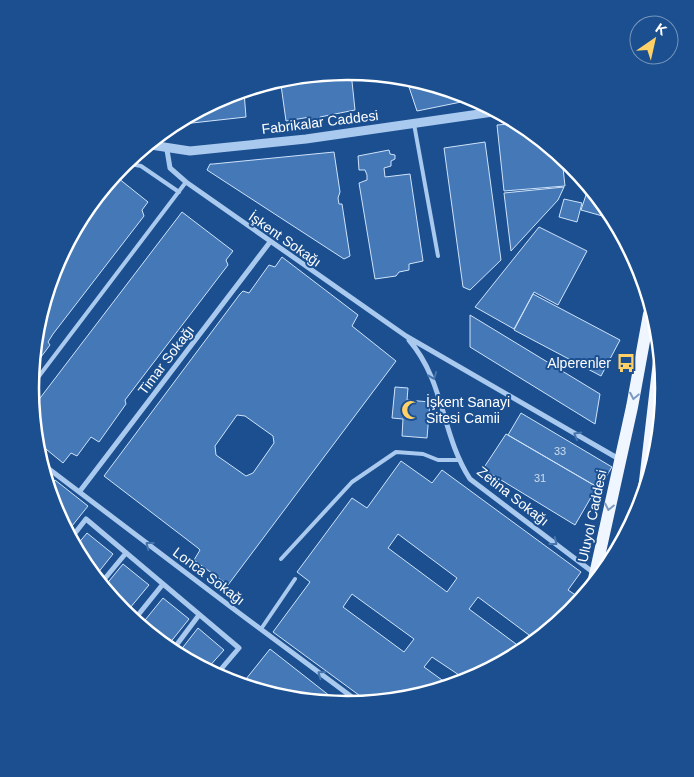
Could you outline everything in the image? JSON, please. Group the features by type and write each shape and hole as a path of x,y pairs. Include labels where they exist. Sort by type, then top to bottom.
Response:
{"main road":[{"name":"Uluyol Caddesi","path":"595,572 648,321"},
{"path":"650,443 655,392"}],"street":[{"name":"Fabrikalar Caddesi","path":"155,147 167,150 190,151 306,139 485,113"},
{"name":"İşkent Sokağı","path":"167,150 170,168 186,182 406,336"},
{"name":"Timar Sokağı","path":"80,491 270,242"},
{"path":"406,336 620,459"},
{"name":"Zetina Sokağı","path":"406,336 429,368 440,394 458,460 470,479 593,575"},
{"name":"Lonca Sokağı","path":"50,473 80,491 352,697"},
{"path":"75,533 86,519 239,648 221,669"},
{"path":"104,579 126,553"},
{"path":"138,615 163,584"},
{"path":"176,645 199,615"}],"lane":[{"path":"414,124 438,256"},
{"path":"135,165 141,166 179,192"},
{"path":"39,376 186,182"},
{"path":"281,559 352,482 396,452 423,454 438,460 458,460"},
{"path":"261,629 295,579"}],"building":[{"path":"352,80 355,110 320,117 319,120 312,120 310,117 286,121 281,87 307,83"},
{"path":"409,86 460,102 417,111"},
{"path":"245,98 246,117 191,123 211,112"},
{"path":"505,124 518,132 550,157 563,169 565,186 504,191 497,125"},
{"path":"485,142 501,260 470,290 463,287 444,148"},
{"path":"389,150 390,154 395,155 395,159 391,161 391,166 384,168 385,177 410,174 423,261 409,264 409,270 399,272 396,276 375,279 359,183 367,180 367,175 365,170 359,170 358,156"},
{"path":"334,152 340,192 338,198 339,204 342,204 350,256 344,259 207,170 210,164"},
{"path":"120,180 148,202 142,210 144,216 53,334 48,342 50,345 40,358 49,309 62,271 80,234 102,201"},
{"path":"564,187 558,200 511,251 504,193"},
{"path":"586,194 602,216 581,210"},
{"path":"564,199 582,203 577,222 559,217"},
{"path":"182,212 233,251 226,260 228,265 125,400 126,404 99,442 91,437 77,456 71,453 63,463 45,448 41,429 39,399"},
{"path":"539,227 587,251 558,305 534,292 514,329 475,307"},
{"path":"282,257 358,315 352,326 396,361 228,585 194,560 200,550 198,548 104,476 240,294 243,291 249,293 269,265 275,267","holes":["237,415 245,416 273,436 274,443 253,473 246,476 216,455 215,446"]},
{"path":"533,294 620,340 601,376 514,330"},
{"path":"470,315 600,394 595,424 470,347"},
{"name":"İşkent Sanayi Sitesi Camii","path":"395,387 408,388 407,400 430,402 427,438 402,436 403,419 392,418"},
{"path":"521,413 612,467 599,488 508,435"},
{"path":"506,434 597,487 575,525 483,469"},
{"path":"401,461 432,483 442,470 581,572 568,590 576,595 531,636 478,597 469,609 518,645 483,665 459,675 432,657 424,667 443,681 407,691 361,696 273,632 310,582 297,572 352,498 367,508","holes":["398,534 457,578 447,592 388,548","352,594 414,639 404,652 343,607"]},
{"path":"55,480 88,506 72,526 62,506 53,482"},
{"path":"87,533 113,554 99,572 80,542"},
{"path":"123,564 149,585 130,607 108,583"},
{"path":"163,598 189,619 171,641 145,621"},
{"path":"198,628 224,650 211,665 182,649"},
{"path":"270,649 330,696 287,691 246,679"}],"place":[{"name":"Alperenler","path":"626,363"},
{"name":"İşkent Sanayi Sitesi Camii","path":"411,410"}]}
